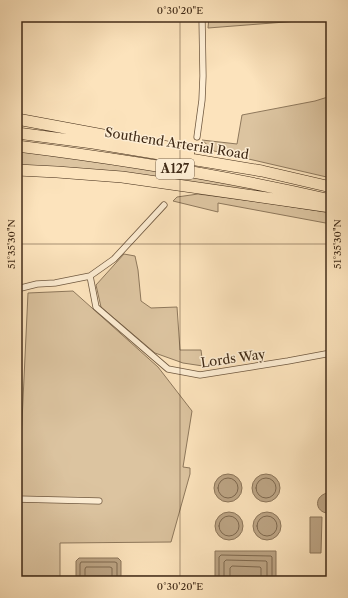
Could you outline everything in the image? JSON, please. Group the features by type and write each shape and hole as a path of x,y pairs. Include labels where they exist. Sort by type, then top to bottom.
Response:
{"highway":[{"name":"A127","path":"17,119 173,148 262,171"},
{"name":"Southend Arterial Road","path":"17,133 128,148 262,171 331,187"},
{"name":"Southend Arterial Road","path":"17,146 173,169 260,184 331,200"},
{"name":"A127","path":"17,170 122,177 331,207"}],"street":[{"path":"197,136 202,100 202,17"},
{"path":"17,289 37,284 55,283 90,276 114,259 164,205"},
{"name":"Lords Way","path":"90,276 96,307 168,369 200,375 331,353"},
{"path":"17,499 99,501"}],"shaded area":[{"path":"209,17 331,17 331,30 324,19 208,28"},
{"path":"331,96 331,178 214,151 202,140 237,144 242,115 315,101"},
{"path":"17,150 107,162 271,191 270,194 17,166"},
{"path":"198,194 331,213 331,224 218,203 218,212 173,201 177,197"},
{"path":"124,254 135,256 141,301 151,308 177,307 180,350 201,350 203,366 183,363 155,353 101,307 96,285"},
{"path":"73,291 158,367 192,411 183,467 190,468 190,474 171,542 60,543 60,581 17,581 17,508 28,293"}],"water":[{"path":"228,474 238,478 242,488 238,498 228,502 218,498 214,488 218,478"},
{"path":"266,474 276,478 280,488 276,498 266,502 256,498 252,488 256,478"},
{"path":"327,493 331,493 331,513 322,511 319,509 318,505 319,498"},
{"path":"229,512 239,516 243,526 239,536 229,540 219,536 215,526 219,516"},
{"path":"267,512 277,516 281,526 277,536 267,540 257,536 253,526 257,516"},
{"path":"310,517 322,517 321,553 310,553"},
{"path":"215,551 276,551 276,581 215,581"},
{"path":"79,558 118,558 121,561 121,581 76,581 76,561"}]}
